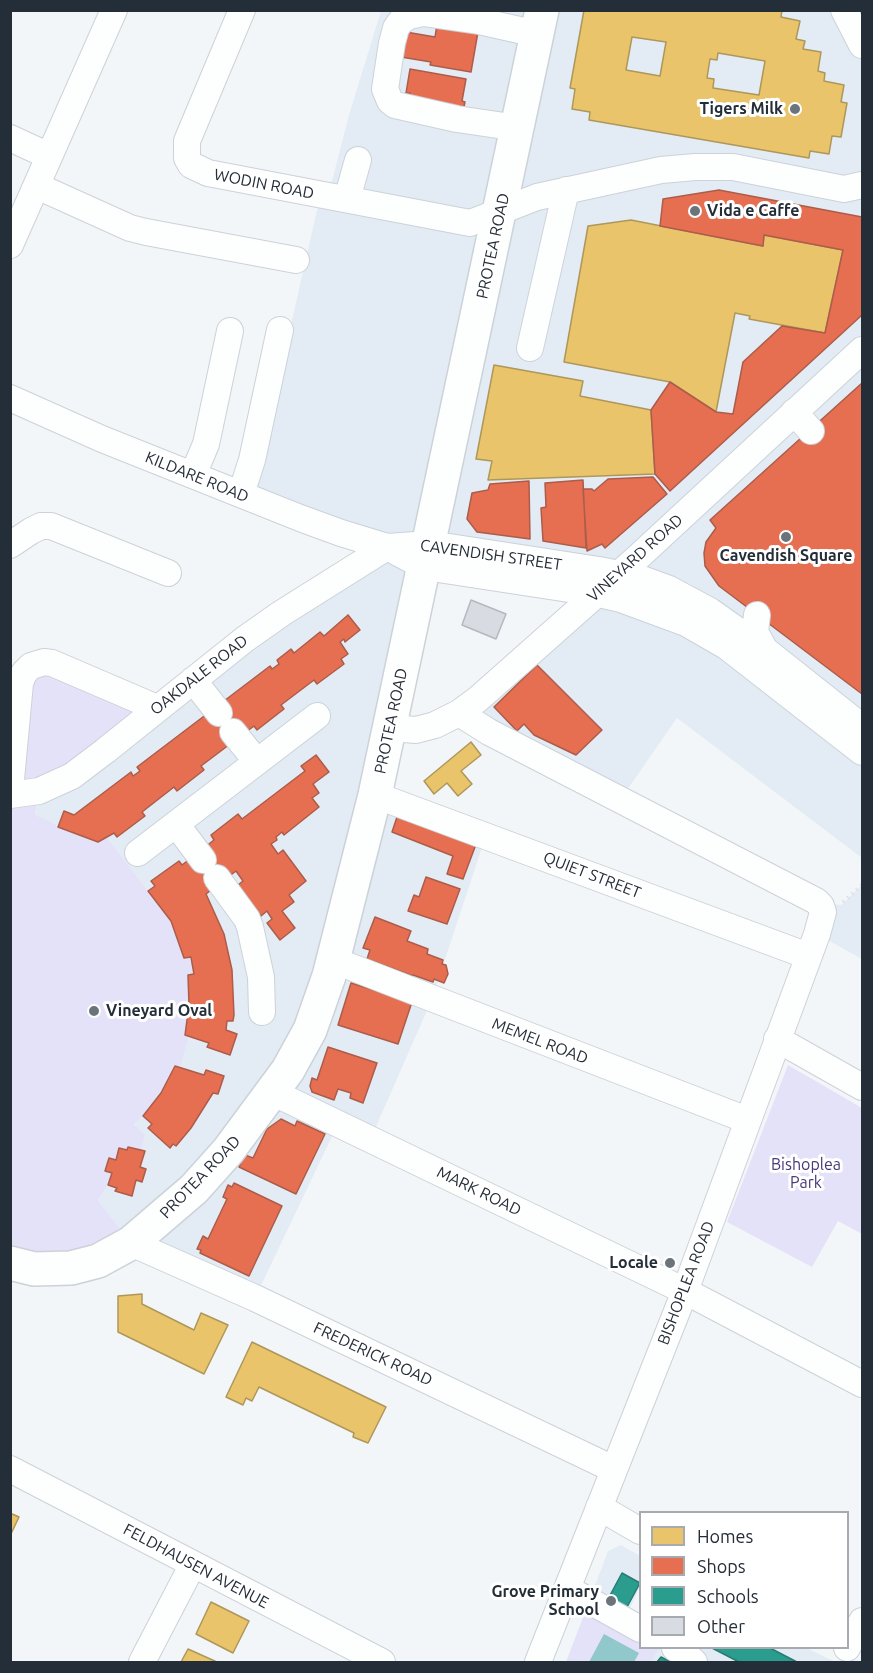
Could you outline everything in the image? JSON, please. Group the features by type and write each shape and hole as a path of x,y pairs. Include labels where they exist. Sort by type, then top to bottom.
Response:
{"main road":[{"name":"PROTEA ROAD","path":"10,1263 34,1269 71,1268 98,1261 131,1243 170,1212 206,1177 244,1132 288,1070 310,1030 333,960 375,795 540,22"}],"street":[{"path":"10,245 114,10"},
{"name":"WODIN ROAD","path":"242,10 187,141 187,158 191,165 208,173 470,223 537,197 661,170 733,167 844,189 862,185"},
{"path":"518,128 457,119 395,105 390,101 385,89 392,43 396,28 401,21 409,16 423,13 479,21 540,22"},
{"path":"10,138 49,156"},
{"path":"347,199 357,160"},
{"path":"36,186 130,228 296,260"},
{"path":"530,348 567,190"},
{"path":"193,475 206,444 230,330"},
{"path":"241,494 252,460 280,330"},
{"name":"VINEYARD ROAD","path":"390,728 416,730 435,725 459,713 478,699 862,350"},
{"name":"KILDARE ROAD","path":"10,398 102,439 241,494 330,529 387,547"},
{"path":"794,412 811,431"},
{"path":"10,545 41,526 51,526 168,573"},
{"name":"CAVENDISH STREET","path":"387,547 596,593 649,608 686,623 726,646 862,752"},
{"name":"OAKDALE ROAD","path":"10,795 39,791 72,776 245,639 387,547"},
{"name":"CAVENDISH STREET","path":"427,555 599,570 639,578 669,589 710,611 765,650 862,727"},
{"path":"757,615 755,632 765,650"},
{"path":"10,790 16,675 36,663 52,663 157,708"},
{"path":"193,680 256,762"},
{"path":"459,713 489,732 828,903"},
{"path":"138,853 317,716"},
{"name":"QUIET STREET","path":"375,795 808,956"},
{"path":"176,824 247,919 261,977 262,1012"},
{"name":"BISHOPLEA ROAD","path":"538,1662 685,1291 822,919 821,906 828,903"},
{"name":"MEMEL ROAD","path":"333,960 747,1120"},
{"path":"777,1039 862,1087"},
{"name":"MARK ROAD","path":"272,1092 685,1291 862,1384"},
{"name":"FREDERICK ROAD","path":"131,1243 255,1298 613,1469"},
{"name":"FELDHAUSEN AVENUE","path":"10,1468 382,1662"},
{"path":"599,1508 639,1530"},
{"path":"142,1662 193,1564"},
{"path":"568,1589 639,1628"},
{"path":"849,1644 862,1621"},
{"path":"678,1649 694,1662"}],"path":[{"path":"828,903 862,885"}],"shaded area":[{"path":"381,11 862,11 862,858 677,718 620,800 472,720 617,575 430,544 375,795 486,835 432,999 371,1138 338,1124 255,1298 131,1243 98,1200 108,1185 111,1173 105,1171 109,1158 119,1148 175,1066 179,1067 189,1036 185,1035 184,958 171,921 106,836 98,842 35,816 39,791 386,547 241,494 293,316 317,210 322,195 332,181 349,115"},
{"path":"862,885 862,959 817,934 816,901 841,905"},
{"name":"Grove Primary School","path":"621,1545 639,1555 639,1588 628,1613 639,1649 809,1649 835,1662 566,1662 608,1551"},
{"path":"604,1634 639,1653 634,1662 589,1662"}],"green space":[{"name":"Vineyard Oval","path":"29,668 157,708 39,791 35,815 58,827 97,842 106,836 171,921 191,957 194,974 188,975 189,1005 185,1035 189,1036 180,1067 175,1066 158,1098 134,1125 145,1135 141,1150 129,1147 127,1150 119,1148 116,1160 109,1159 105,1170 112,1173 108,1185 98,1200 131,1243 11,1263 11,790"},
{"name":"Bishoplea Park","path":"788,1065 862,1108 862,1234 838,1221 812,1267 727,1222"},
{"path":"587,1608 639,1636 639,1649 658,1649 651,1662 566,1662"}],"building: Homes":[{"path":"584,10 782,10 781,17 800,21 796,39 805,41 803,49 821,52 818,71 825,73 824,81 844,85 841,102 847,103 841,137 832,136 829,154 810,151 809,158 589,120 590,112 572,109 575,89 570,88","holes":["632,37 666,42 660,76 626,70","718,53 765,61 759,95 713,88 714,79 707,78 710,59 717,60"]},
{"path":"631,220 763,246 764,235 843,250 825,333 749,319 750,316 735,313 716,412 670,382 564,362 588,226"},
{"path":"494,365 583,381 580,396 651,410 655,474 488,480 492,461 476,459"},
{"path":"471,742 481,755 461,771 472,784 458,796 447,783 434,794 424,781"},
{"path":"142,1294 142,1304 194,1330 201,1313 228,1325 204,1374 118,1332 118,1296"},
{"path":"252,1342 386,1407 368,1443 353,1437 354,1433 259,1387 252,1401 246,1398 243,1405 226,1397"},
{"path":"10,1513 19,1517 10,1536"},
{"path":"211,1602 249,1621 233,1653 196,1634"},
{"path":"188,1649 217,1662 181,1662"}],"building: Shops":[{"path":"438,18 479,26 471,72 395,56 400,31 435,37"},
{"path":"410,69 466,79 462,101 465,102 463,111 408,104 410,93 406,93"},
{"path":"719,190 862,217 862,315 670,491 655,474 651,410 670,382 716,412 733,414 743,362 782,326 825,333 843,250 764,235 763,246 660,226 663,199"},
{"name":"Cavendish Square","path":"862,383 862,694 719,586 705,566 704,553 706,542 716,528 710,520"},
{"path":"653,477 667,494 605,548 602,544 587,551 583,489 594,491 608,479"},
{"path":"583,480 586,548 543,541 541,508 546,507 545,483"},
{"path":"529,481 530,539 477,532 467,519 472,493 488,490 490,484"},
{"path":"348,615 360,630 345,642 344,639 340,642 348,654 341,659 344,664 317,684 314,680 281,705 284,709 257,730 254,726 201,766 204,770 177,791 174,787 142,812 145,816 117,837 114,833 98,842 58,827 64,811 74,815 131,772 133,776 140,771 137,767 270,666 272,669 279,664 277,660 291,649 294,653 320,632 324,636"},
{"path":"537,665 602,730 576,755 534,735 524,724 517,731 494,707"},
{"path":"316,755 329,772 313,784 319,793 312,798 319,807 284,835 282,832 271,844 278,854 283,850 306,881 289,895 294,902 282,911 295,928 280,940 267,923 272,919 267,911 261,916 238,885 243,881 236,871 206,894 224,934 232,970 234,1015 233,1021 227,1021 226,1030 237,1034 230,1055 207,1047 209,1043 185,1035 189,1005 188,975 194,974 191,957 184,958 171,921 148,891 155,886 151,881 179,861 182,865 214,840 211,835 238,814 242,819 305,771 301,766"},
{"path":"399,811 478,839 463,879 447,874 453,856 392,832"},
{"path":"426,877 460,889 447,924 408,911 414,895 419,897"},
{"path":"375,917 411,931 407,941 428,949 427,954 443,960 442,964 446,965 448,974 444,983 413,976 367,959 370,950 363,948"},
{"path":"351,983 412,1002 398,1044 338,1025"},
{"path":"328,1047 377,1063 363,1103 350,1098 351,1093 338,1089 334,1100 312,1092 310,1086 312,1078 317,1080"},
{"path":"175,1066 204,1075 206,1070 224,1076 218,1094 213,1093 191,1128 176,1146 173,1144 170,1148 148,1128 152,1124 143,1116 161,1093"},
{"path":"281,1119 295,1126 297,1121 325,1134 296,1194 239,1167 245,1155 253,1158 267,1129"},
{"path":"128,1147 145,1151 140,1167 146,1169 142,1182 136,1180 132,1196 115,1191 117,1188 108,1185 112,1173 105,1171 109,1158 116,1160 119,1148 127,1150"},
{"path":"234,1183 282,1206 249,1276 200,1253 201,1250 197,1249 203,1236 208,1239 227,1199 223,1197 228,1185 232,1187"}],"building: Schools":[{"path":"622,1573 639,1582 626,1609 608,1599"},
{"path":"714,1649 772,1649 797,1662 739,1662"},
{"path":"661,1657 671,1662 657,1662"}],"building: Other":[{"path":"471,600 506,614 496,639 462,625"}],"place":[{"name":"Tigers Milk","path":"795,109"},
{"name":"Vida e Caffe","path":"695,211"},
{"name":"Cavendish Square","path":"786,537"},
{"name":"Vineyard Oval","path":"94,1011"},
{"name":"Locale","path":"670,1263"},
{"name":"Grove Primary School","path":"611,1601"}]}
